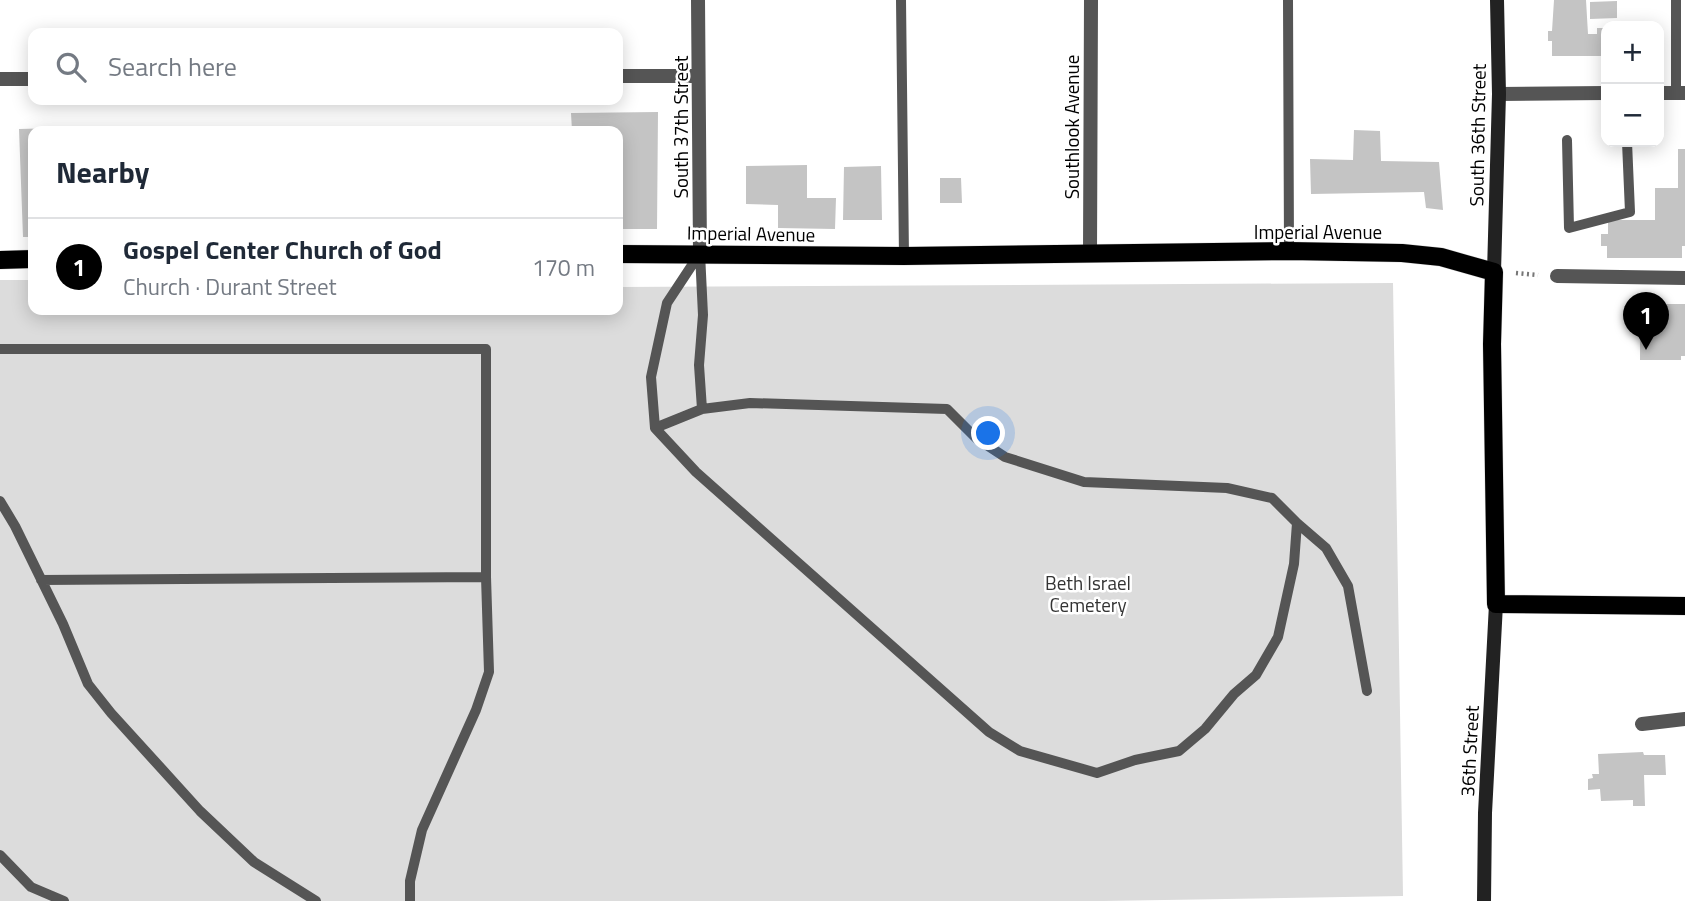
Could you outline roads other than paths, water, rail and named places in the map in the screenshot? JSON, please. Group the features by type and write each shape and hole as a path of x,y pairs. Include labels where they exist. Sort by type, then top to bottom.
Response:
{"main road":[{"name":"South 36th Street","path":"1494,272 1499,94 1497,0"},
{"name":"Imperial Avenue","path":"623,254 904,256 1289,251 1402,253 1441,257 1494,272"},
{"path":"0,260 28,259"},
{"path":"1494,272 1492,344 1496,604 1685,606"},
{"name":"36th Street","path":"1484,901 1485,813 1496,604"}],"street":[{"name":"South 37th Street","path":"698,0 700,253"},
{"name":"Southlook Avenue","path":"1090,253 1091,0"},
{"path":"623,76 698,76"},
{"path":"0,79 28,79"},
{"path":"1499,94 1601,93"},
{"path":"1558,276 1685,278"},
{"path":"1642,724 1685,719"}],"lane":[{"path":"901,0 904,256"},
{"path":"1287,0 1289,251"},
{"path":"1676,0 1681,93"},
{"path":"1567,140 1569,228 1630,212 1628,147"},
{"path":"700,253 703,315 699,365 702,409"},
{"path":"700,253 667,303 651,377 655,428 696,472 989,732 1020,751 1097,773 1135,760 1180,751 1205,729 1234,694 1256,675 1278,637 1294,564 1297,523"},
{"path":"0,349 486,349 486,577 489,672 476,710 422,830 410,881 410,901"},
{"path":"655,428 702,409 750,403 947,409 976,438 1004,457 1084,482 1227,488 1272,498 1326,548 1348,586 1367,691"},
{"path":"0,501 63,624 88,684 200,811 254,862 316,901"},
{"path":"41,580 486,577"},
{"path":"0,855 31,887 64,901"}],"place":[{"name":"Gospel Center Church of God","path":"1646,350"}],"park label":[{"name":"Beth Israel Cemetery","path":"1088,593"}]}
